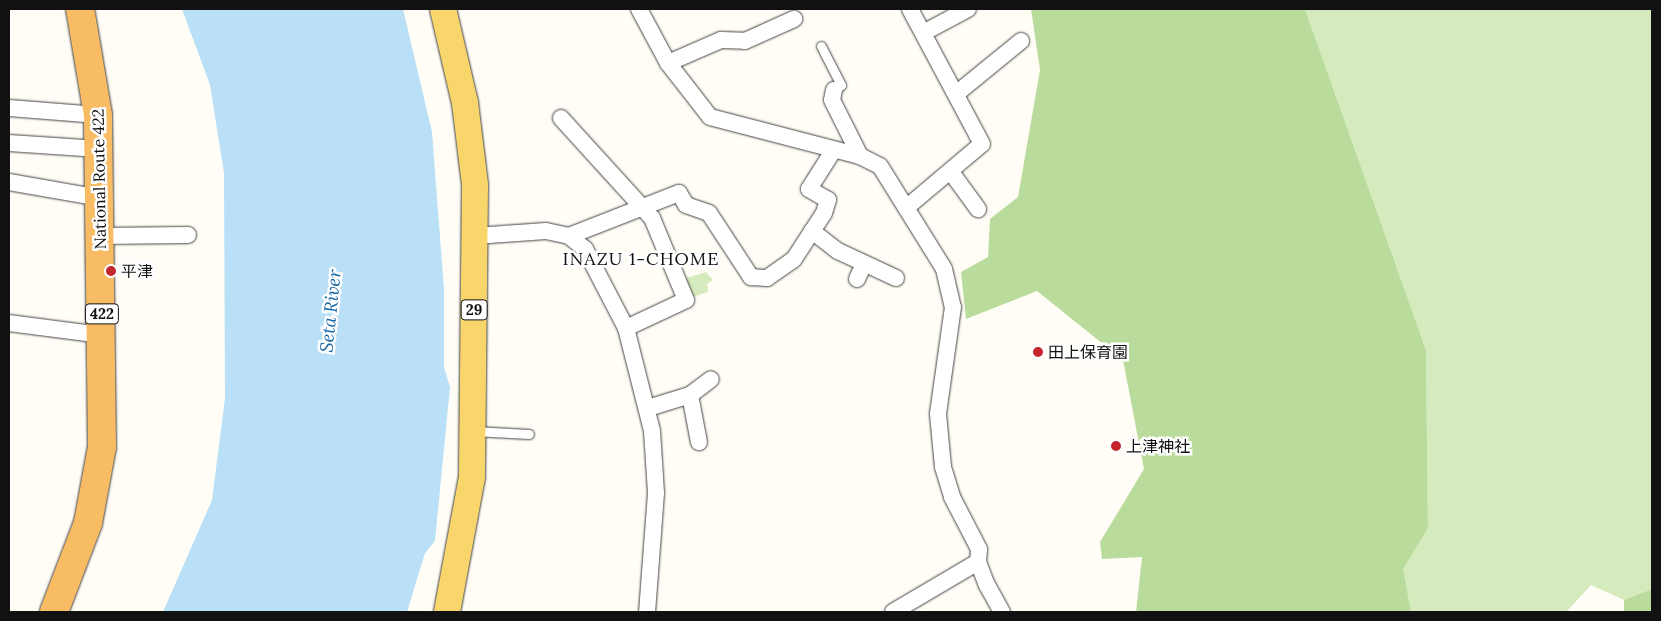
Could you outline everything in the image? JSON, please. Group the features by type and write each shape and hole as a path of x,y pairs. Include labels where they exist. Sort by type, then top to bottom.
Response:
{"highway":[{"name":"National Route 422","path":"54,612 88,522 100,470 102,335 98,115 80,9"}],"main road":[{"name":"29","path":"445,9 470,136 475,236 474,431 471,486 447,612"}],"street":[{"path":"640,9 668,63 710,117 833,151 860,156 880,166 906,208 951,284 952,334 943,361 938,414 947,483 979,549 978,562 1002,612"},
{"path":"906,208 982,144 910,9"},
{"path":"923,33 968,9"},
{"path":"668,63 728,38 746,41 794,19"},
{"path":"956,94 1021,41"},
{"path":"834,90 832,100 860,156"},
{"path":"9,108 98,115"},
{"path":"561,118 652,218 686,300 626,328"},
{"path":"9,143 99,149"},
{"path":"570,236 679,193 686,205 709,213 751,277 767,278 794,258 812,231 828,200 809,190 833,151"},
{"path":"951,172 978,209"},
{"path":"9,182 100,198"},
{"path":"475,236 546,231 570,236 585,249 626,328 648,408 656,493 647,612"},
{"path":"812,231 864,264 896,278"},
{"path":"100,236 188,236"},
{"path":"857,279 864,264"},
{"path":"9,323 102,335"},
{"path":"648,408 690,395 711,379"},
{"path":"690,395 699,442"},
{"path":"893,612 978,562"}],"lane":[{"path":"821,46 841,85 834,90"},
{"path":"474,431 529,434"}],"green space":[{"path":"1031,9 1305,9 1426,350 1428,528 1403,569 1411,612 1136,612 1142,557 1102,559 1100,542 1144,469 1123,360 1037,291 966,319 961,272 988,257 990,219 1018,197 1040,70"},
{"path":"1305,9 1652,9 1652,589 1624,600 1591,585 1566,612 1411,612 1402,569 1428,528 1426,350"},
{"path":"706,272 713,280 707,284 708,292 692,297 686,278"},
{"path":"1652,589 1652,612 1624,612 1624,600"}],"water":[{"name":"Seta River","path":"182,9 403,9 432,132 444,289 444,367 450,387 435,541 425,553 407,612 163,612 212,500 225,398 224,173 210,85"}],"place":[{"name":"平津","path":"111,271"},
{"name":"田上保育園","path":"1038,352"},
{"name":"上津神社","path":"1116,446"}],"district":[{"name":"INAZU 1-CHOME","path":"641,259"}]}
